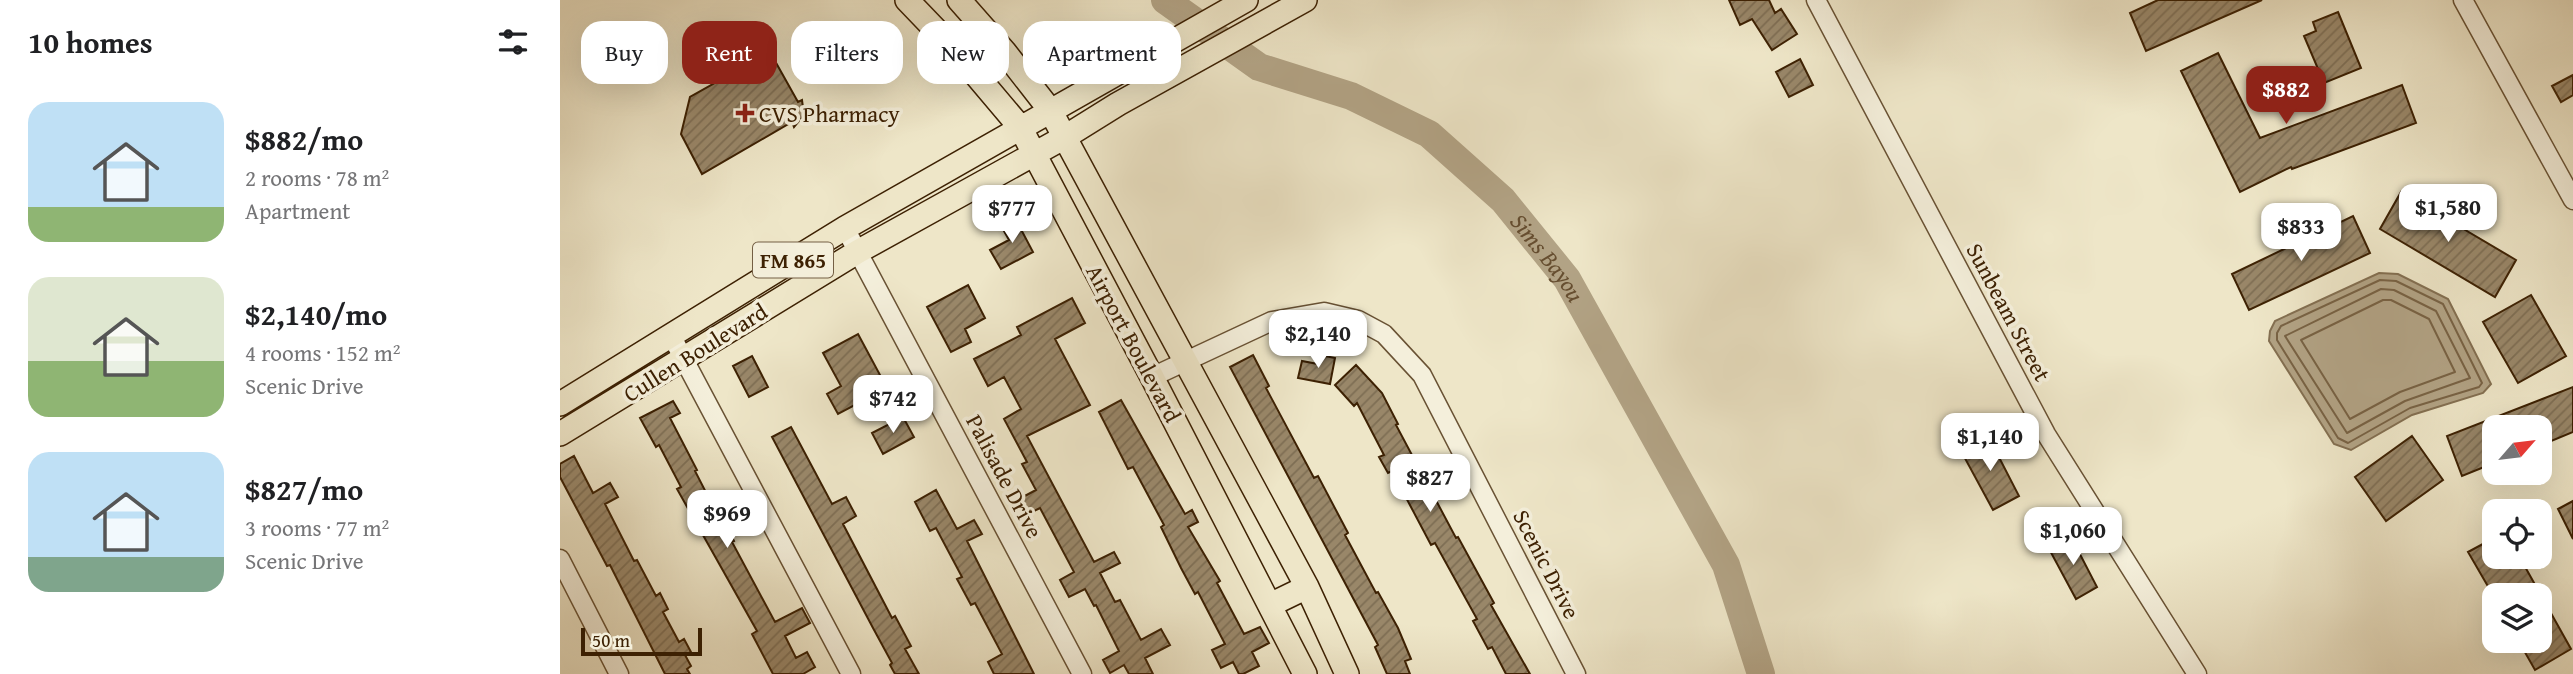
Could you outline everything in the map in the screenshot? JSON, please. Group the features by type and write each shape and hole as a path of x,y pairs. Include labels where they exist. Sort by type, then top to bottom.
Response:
{"main road":[{"name":"Airport Boulevard","path":"907,0 955,50 1020,127 1305,674"},
{"name":"Airport Boulevard","path":"959,0 1004,51 1050,110 1307,587 1347,674"},
{"name":"Cullen Boulevard","path":"560,404 845,228 1246,0"},
{"name":"Cullen Boulevard","path":"560,434 859,251 1306,0"},
{"path":"1270,605 1307,587"}],"street":[{"name":"Sunbeam Street","path":"1816,0 2046,434 2197,674"},
{"path":"2463,0 2573,200"},
{"name":"Palisade Drive","path":"845,228 1082,674"},
{"name":"Scenic Drive","path":"1152,377 1272,321 1324,312 1358,320 1384,334 1422,375 1576,674"},
{"path":"671,335 851,674"},
{"path":"560,559 619,674"}],"water":[{"path":"2379,273 2398,274 2448,299 2491,384 2483,393 2412,415 2351,450 2334,444 2269,341 2270,331 2275,321"}],"building":[{"path":"1729,0 1769,0 1775,13 1781,9 1797,34 1772,50 1752,19 1740,25"},
{"path":"2158,0 2262,0 2146,51 2130,13"},
{"path":"2338,12 2361,68 2324,83 2304,36 2316,31 2313,22"},
{"path":"2218,53 2260,138 2402,85 2416,123 2292,169 2291,167 2240,192 2181,71"},
{"path":"1800,59 1813,85 1789,97 1776,72"},
{"name":"CVS Pharmacy","path":"777,64 798,102 802,100 804,115 794,127 792,122 702,174 681,134 690,97 713,84 777,84"},
{"path":"2573,75 2573,95 2561,102 2552,86"},
{"path":"2401,192 2516,260 2495,297 2380,229"},
{"path":"1014,216 1033,252 1001,269 990,250 1009,240 1000,224"},
{"path":"2353,216 2370,253 2249,310 2232,274"},
{"path":"968,285 985,318 965,329 971,342 951,352 927,307"},
{"path":"2531,295 2566,356 2518,383 2483,322"},
{"path":"1072,298 1085,323 1055,339 1090,405 1027,436 1094,562 1114,552 1120,563 1100,573 1115,602 1120,600 1141,640 1161,629 1170,645 1145,658 1153,674 1129,674 1124,665 1110,673 1103,660 1119,651 1096,605 1094,606 1085,589 1069,597 1060,580 1074,572 1040,508 1030,513 1021,498 1036,490 1022,464 1027,462 1004,419 1021,409 1004,377 988,386 974,359 1021,335 1017,327"},
{"path":"858,334 887,388 838,414 827,394 841,386 823,353"},
{"path":"1253,355 1269,386 1266,388 1314,478 1318,476 1348,533 1345,535 1398,628 1411,659 1405,661 1410,674 1387,674 1375,647 1378,645 1230,367"},
{"path":"1320,355 1335,358 1330,384 1298,378 1302,361 1318,364"},
{"path":"752,356 768,387 749,397 733,366"},
{"path":"1356,365 1382,393 1398,424 1396,425 1530,674 1506,674 1492,647 1488,649 1473,621 1477,619 1435,543 1431,545 1392,471 1388,473 1379,457 1384,455 1357,403 1354,406 1335,385"},
{"path":"2573,387 2573,432 2552,441 2552,415 2501,415"},
{"path":"1121,400 1185,514 1192,510 1198,522 1188,527 1220,581 1217,583 1244,634 1260,627 1269,643 1252,652 1259,666 1243,674 1239,674 1233,662 1221,668 1212,650 1225,644 1198,592 1195,594 1181,568 1161,527 1164,525 1133,467 1128,469 1099,412"},
{"path":"673,401 680,413 670,418 716,512 719,511 734,541 732,542 775,622 802,608 810,623 785,636 796,658 807,652 815,667 803,674 773,674 752,634 757,631 677,489 681,487 659,445 656,447 640,418"},
{"path":"903,417 914,437 883,454 872,433"},
{"path":"2482,422 2482,468 2462,476 2447,436"},
{"path":"791,427 832,504 846,497 856,516 843,524 892,618 895,616 911,646 905,649 919,674 895,674 890,665 892,663 772,437"},
{"path":"1988,436 2019,496 1993,510 1961,451"},
{"path":"2412,436 2443,480 2386,521 2355,477"},
{"path":"574,456 593,493 610,483 618,497 605,504 634,561 637,560 656,596 660,593 668,609 663,612 679,642 684,639 691,652 685,655 691,666 687,669 690,674 665,674 610,565 607,566 560,477 560,464"},
{"path":"936,490 957,529 974,520 982,534 967,541 1034,674 994,674 988,662 1002,654 975,603 971,605 957,579 962,577 936,528 930,531 915,502"},
{"path":"2573,501 2573,539 2558,509"},
{"path":"2070,535 2097,587 2076,599 2048,547"},
{"path":"2482,544 2482,569 2526,569 2534,583 2486,583 2468,552"},
{"path":"2552,615 2571,649 2535,670 2525,653 2552,653"}],"waterway":[{"name":"Sims Bayou","path":"1165,0 1259,67 1351,96 1429,134 1503,200 1567,279 1726,565 1761,674"}],"place":[{"name":"CVS Pharmacy","path":"745,113"}]}
